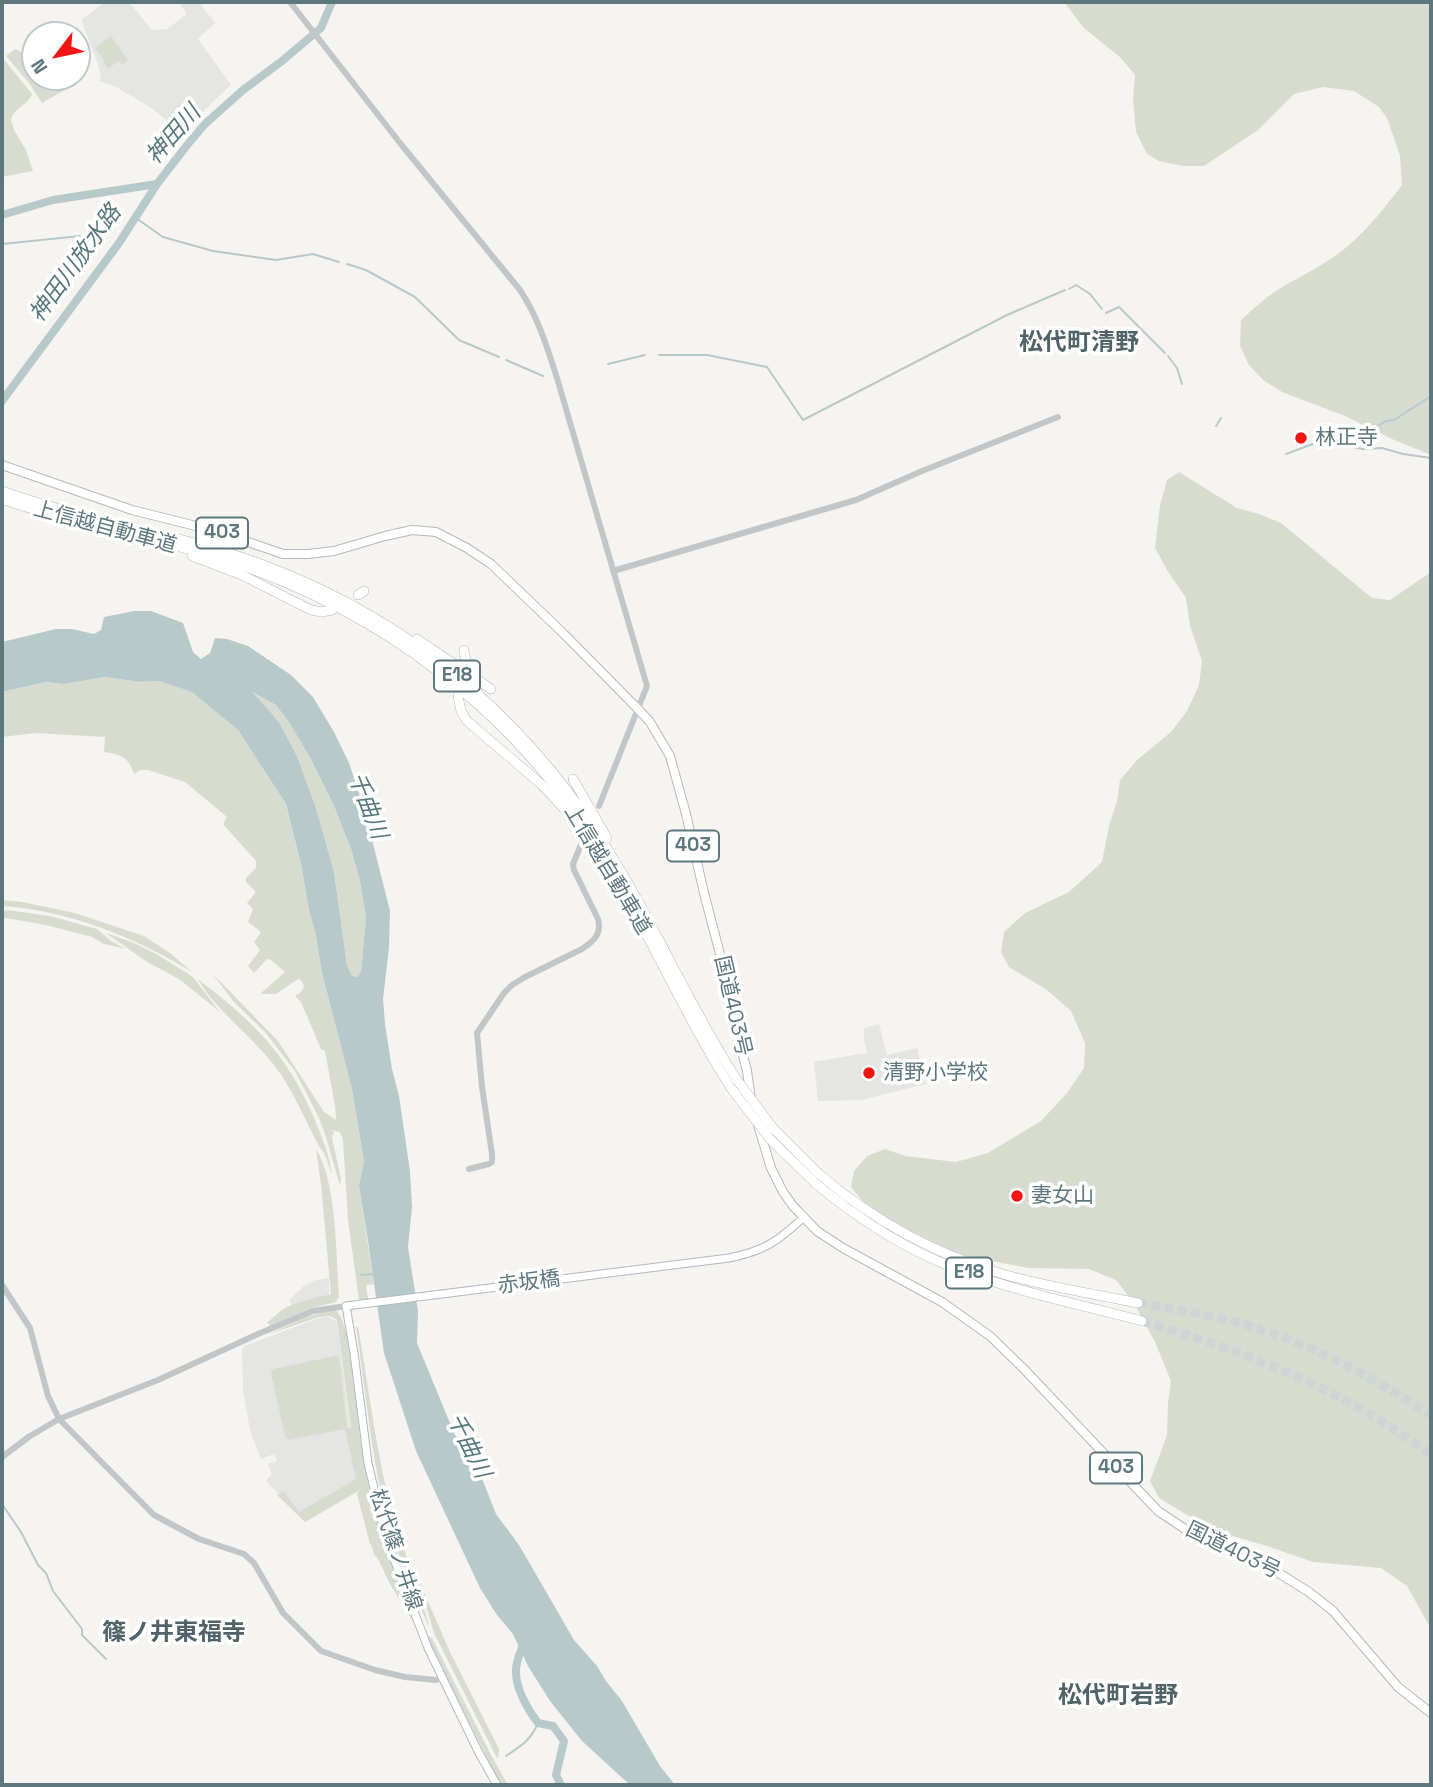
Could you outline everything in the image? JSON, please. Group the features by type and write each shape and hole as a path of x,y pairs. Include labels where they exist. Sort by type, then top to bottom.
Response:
{"highway":[{"name":"国道403号","path":"2,465 132,510 216,531 284,554 334,551 412,530 436,532 491,564 637,708 650,722 670,756 730,992 752,1104 771,1168 783,1192 817,1231 942,1302 989,1336 1158,1511 1194,1535 1269,1567 1310,1592 1333,1611 1398,1687 1431,1713"},
{"name":"上信越自動車道","path":"2,491 80,515 229,553 276,570 332,594 391,628 437,660 490,704 527,741 560,779 591,822 659,940 734,1084"},
{"name":"上信越自動車道","path":"2,499 261,572 331,603 414,653 486,711 538,765 584,826 624,892 692,1022 770,1139 870,1224 910,1248 1003,1285 1142,1321"},
{"path":"80,523 212,563 311,610 332,610"},
{"path":"332,594 414,636 491,689"},
{"path":"464,650 466,662"},
{"path":"458,696 461,711 467,721 555,798 582,830 624,892"},
{"path":"573,779 620,862 659,940"},
{"name":"上信越自動車道","path":"817,1178 913,1239 954,1258 1037,1283 1138,1303"}],"main road":[{"name":"赤坂橋","path":"349,1305 752,1253 768,1246 804,1217"},
{"name":"松代篠ノ井線","path":"349,1305 365,1442 375,1495 394,1559 428,1648 497,1785"}],"street":[{"path":"290,2 520,290 541,329 647,686 599,806"},
{"path":"613,571 856,500 1058,417"},
{"path":"469,1169 492,1162 477,1033 512,985 582,949 598,934 598,919 574,870 573,864 582,842"},
{"path":"2,1285 30,1328 48,1396 59,1419 154,1514 199,1539 244,1554 254,1563 283,1613 321,1651 375,1670 405,1677 436,1680 443,1678"},
{"path":"2,1457 59,1419 158,1380 313,1311 349,1305"}],"shaded area":[{"path":"105,2 129,2 152,30 167,29 187,14 178,2 199,2 215,23 198,39 231,85 181,132 150,107 116,87 99,81 101,78 98,64 91,46 91,21 81,20"},
{"path":"1064,2 1431,2 1431,455 1345,416 1282,392 1263,380 1249,365 1240,346 1241,320 1274,292 1348,246 1402,185 1400,156 1387,118 1379,107 1354,91 1323,87 1294,94 1258,130 1204,166 1183,166 1159,161 1147,154 1136,132 1133,99 1135,75 1121,58 1084,28"},
{"path":"111,36 128,60 122,65 118,61 108,69 95,48"},
{"path":"15,49 21,52 21,74 6,56"},
{"path":"2,57 21,80 21,91 30,91 32,94 11,120 33,171 2,177"},
{"path":"34,91 63,91 42,103"},
{"path":"1179,472 1237,508 1281,523 1372,598 1390,600 1431,572 1431,1629 1407,1586 1381,1568 1313,1562 1212,1530 1159,1498 1150,1481 1167,1435 1171,1381 1155,1342 1134,1303 1116,1280 1089,1269 1029,1268 965,1256 929,1242 896,1224 866,1205 851,1187 854,1171 867,1156 885,1149 905,1156 956,1162 988,1153 1041,1121 1067,1093 1084,1068 1085,1043 1071,1011 1047,990 1009,967 1001,952 1004,932 1025,913 1069,892 1102,862 1120,780 1137,760 1171,732 1187,711 1199,685 1202,661 1190,626 1186,598 1155,548 1160,505 1167,480"},
{"path":"134,611 151,611 183,623 193,652 201,659 210,653 215,638 248,646 291,675 313,697 334,732 349,763 365,812 390,911 383,999 410,1171 412,1207 408,1247 418,1311 417,1343 454,1433 481,1476 496,1514 519,1545 574,1640 622,1701 660,1766 675,1785 630,1785 582,1741 550,1701 528,1666 513,1634 480,1588 416,1451 384,1353 359,1186 364,1161 352,1089 322,973 301,864 286,804 238,730 192,692 159,681 140,682 105,677 64,684 46,682 2,692 2,642 56,629 94,634 101,630 104,617","holes":["252,692 276,705 311,759 351,849 366,918 361,972 357,977 352,976 347,966 334,872 316,808 297,756 280,724"]},
{"path":"105,677 140,682 159,681 193,692 238,730 286,804 301,864 322,973 352,1089 364,1161 359,1186 374,1284 366,1285 368,1299 359,1300 340,1132 331,1130 334,1132 332,1138 341,1179 340,1186 319,1118 295,1071 265,1032 234,1002 212,973 278,1041 324,1112 336,1120 325,1051 321,1049 301,1002 295,996 304,986 301,980 298,979 276,994 260,994 285,972 267,959 254,973 248,966 260,950 254,942 261,932 248,922 253,909 247,903 256,892 246,882 246,878 256,868 256,861 223,824 227,817 185,782 148,770 140,770 134,774 123,757 104,752 105,737 36,733 2,737 2,692 46,682 64,684"},
{"path":"248,690 276,705 288,721 311,759 351,849 366,918 361,972 357,977 352,977 347,966 334,872 316,808 297,756 280,724"},
{"path":"2,900 75,913 144,936 192,972 147,947 101,928 54,914 3,906"},
{"path":"7,910 50,916 97,929 126,949 46,925 6,918 2,920 2,912"},
{"path":"106,933 158,955 193,977 220,1012 179,979 147,962"},
{"path":"198,979 251,1024 280,1057 314,1118 332,1174 324,1153 281,1074 214,1002"},
{"name":"清野小学校","path":"879,1024 887,1055 917,1048 926,1084 861,1100 818,1101 814,1062 867,1054 864,1028"},
{"path":"316,1149 323,1163 332,1200 339,1297 336,1302 312,1308 270,1326 267,1322 285,1308 331,1294"},
{"path":"329,1278 329,1297 293,1308 289,1300 305,1285"},
{"path":"335,1309 344,1326 350,1350 362,1449 372,1501 413,1622 374,1555 357,1494 360,1490 305,1522 277,1495 284,1491 299,1512 356,1479 345,1429 289,1440 285,1436 271,1373 273,1369 339,1355 347,1428 351,1428 337,1320 330,1316 319,1317 269,1334 306,1317"},
{"path":"329,1317 337,1322 361,1489 305,1522 267,1482 272,1475 268,1464 277,1461 274,1454 261,1459 250,1430 243,1391 242,1350 244,1346 319,1318"},
{"path":"356,1327 388,1497 429,1625 389,1525 373,1451"},
{"path":"417,1576 450,1652 500,1751 497,1758 434,1633"},
{"path":"425,1634 432,1638 508,1785 501,1785"}],"waterway":[{"name":"神田川放水路","path":"2,401 119,243 157,184 188,144 205,124 243,90 321,28 332,2"},
{"name":"神田川","path":"2,215 53,200 157,184"},
{"path":"136,218 163,237 213,251 276,260 313,254 339,262"},
{"path":"2,244 80,236"},
{"path":"347,264 366,270 415,297 459,340 499,357"},
{"path":"1069,289 1076,285 1090,294 1102,309"},
{"path":"659,355 707,355 767,367 803,420 1007,315 1065,290"},
{"path":"1106,313 1119,307 1165,353"},
{"path":"608,364 645,355"},
{"path":"1168,356 1177,368 1182,384"},
{"path":"506,360 543,376"},
{"path":"1345,446 1431,398"},
{"path":"1216,426 1221,418"},
{"path":"1286,454 1321,441 1363,449 1382,448 1431,458"},
{"path":"361,1275 374,1274"},
{"path":"2,1504 21,1532 38,1565 46,1573 53,1591 82,1629 82,1635 106,1659"},
{"path":"524,1642 516,1667 516,1677 526,1705 538,1723 553,1726 564,1741 556,1775 561,1785"},
{"path":"506,1756 529,1738 538,1723"}],"tunnel":[{"path":"1138,1303 1230,1321 1292,1341 1364,1375 1431,1415"},
{"path":"1142,1321 1219,1346 1293,1375 1363,1411 1431,1455"}],"place":[{"name":"林正寺","path":"1301,438"},
{"name":"清野小学校","path":"869,1073"},
{"name":"妻女山","path":"1017,1196"}],"district":[{"name":"松代町清野","path":"1079,343"},
{"name":"篠ノ井東福寺","path":"174,1633"},
{"name":"松代町岩野","path":"1118,1696"}],"water label":[{"name":"千曲川","path":"367,806"},
{"name":"千曲川","path":"468,1446"}]}
